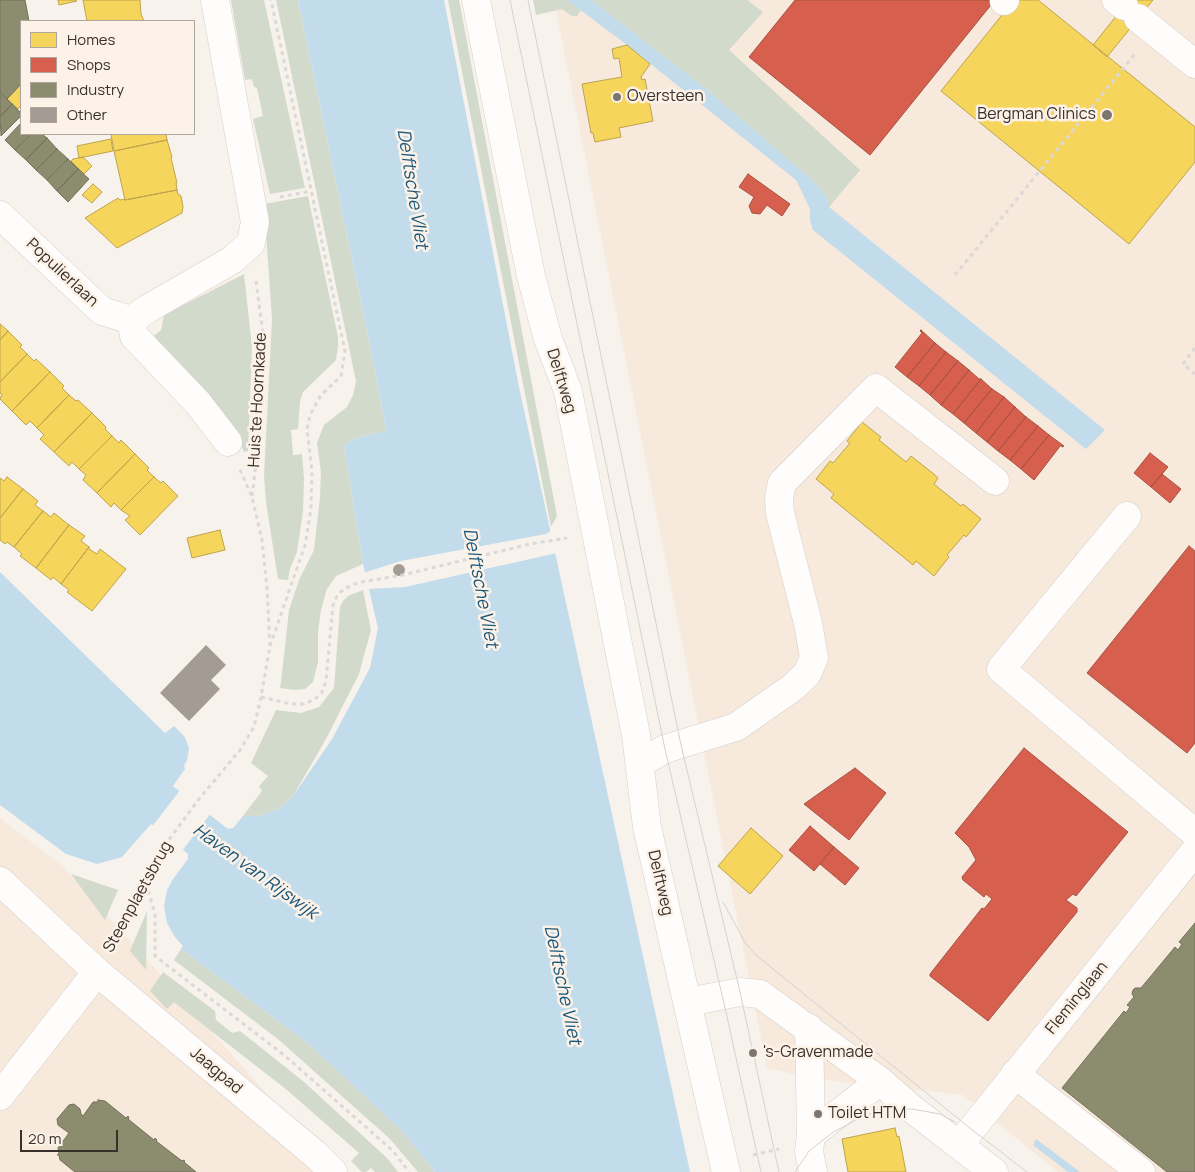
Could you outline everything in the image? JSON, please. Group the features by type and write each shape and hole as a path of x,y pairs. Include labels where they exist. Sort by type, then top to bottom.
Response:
{"street":[{"path":"131,320 148,308 232,260 251,243 255,222 215,0"},
{"name":"Delftweg","path":"476,0 531,276 548,339 568,391 636,735 647,827 726,1172"},
{"path":"1133,14 1195,64"},
{"name":"Populierlaan","path":"2,221 102,311 131,320"},
{"name":"Huis te Hoornkade","path":"131,320 134,336 198,403 228,442"},
{"path":"640,763 665,749 736,728 792,688 806,674 814,658 808,623 780,513 779,498 782,483 876,388 995,481"},
{"path":"1127,516 1001,669 1195,833"},
{"name":"Fleminglaan","path":"959,1145 1195,851"},
{"name":"Jaagpad","path":"0,881 97,972 316,1155 333,1172"},
{"path":"0,1096 97,972"},
{"path":"688,1002 740,992 760,994 880,1081 912,1109 994,1172"},
{"path":"808,1028 812,1135 809,1151 812,1172"},
{"path":"1016,1074 1141,1172"},
{"path":"812,1135 880,1081"}],"path":[{"path":"270,0 346,351 341,376 321,395 310,416 308,429 312,470 310,518 305,546 270,646"},
{"path":"955,275 1133,14"},
{"name":"Huis te Hoornkade","path":"251,243 264,334 258,402 258,438"},
{"path":"1195,348 1183,364 1195,374"},
{"name":"Huis te Hoornkade","path":"228,442 252,497 262,540 270,646 261,698"},
{"name":"Huis te Hoornkade","path":"252,497 258,447"},
{"path":"261,698 291,704 304,704 315,699 322,692 326,681 333,605 337,596 352,585 403,575 530,544 572,537"},
{"name":"Steenplaetsbrug","path":"97,972 168,841 199,799 240,750 254,727 261,698"},
{"path":"146,882 155,914 155,956 284,1055 393,1151 409,1172"}],"shaded area":[{"path":"554,0 1195,0 1195,1172 1058,1172 963,1095 817,1079 767,1068"},
{"path":"0,818 63,866 337,1172 0,1172"}],"green space":[{"path":"231,0 264,0 305,188 270,194 253,119 263,116 257,88 254,87 252,79 245,80"},
{"path":"276,0 298,0 386,430 354,439 344,445 363,564 336,576 327,589 321,610 318,632 318,662 313,682 305,689 295,690 280,688 289,610 299,580 314,550 321,472 317,443 324,425 347,407 353,395 356,381"},
{"path":"448,0 459,0 557,516 551,527"},
{"path":"533,0 567,0 581,10 577,16 572,16 562,9 536,15"},
{"path":"591,0 747,0 763,12 729,50 860,170 829,207 826,196 811,179 705,88"},
{"path":"308,196 338,337 338,346 336,360 303,392 300,401 298,429 291,430 293,455 302,454 304,479 303,511 297,552 288,580 278,579 264,477 272,319 264,204"},
{"path":"244,274 252,347 248,451 244,452 236,433 150,339 161,330 164,315"},
{"path":"363,590 371,630 359,674 326,739 293,796 279,809 259,816 243,816 262,791 259,786 268,776 251,763 276,710 301,713 319,707 334,688 340,607 348,596"},
{"path":"71,874 118,890 105,920"},
{"path":"147,911 146,970 130,951"},
{"path":"181,949 309,1044 402,1131 435,1172 418,1172 390,1139 279,1040 174,960"},
{"path":"163,972 215,1011 216,1020 232,1033 240,1031 303,1081 388,1159 398,1172 375,1172 371,1168 366,1172 362,1172 351,1161 359,1153 287,1090 174,1002 167,1009 150,991"}],"water":[{"path":"298,0 444,0 519,387 690,1172 435,1172 402,1131 309,1044 181,949 183,946 167,923 164,906 167,890 188,859 188,854 151,824 122,857 97,864 66,854 0,805 0,572 165,733 174,726 185,737 189,749 184,766 185,769 173,786 228,829 233,828 243,816 259,816 279,809 293,796 332,739 370,668 378,628 363,564 344,445 354,439 386,430"},
{"path":"567,0 591,0 705,88 811,179 826,196 829,207 1105,430 1086,449 813,230 810,220 810,209 796,180 627,45"},
{"path":"1036,1139 1080,1172 1068,1172 1033,1145"}],"pier":[{"path":"552,530 557,553 405,587 367,589 363,573 401,561 546,534"},
{"path":"181,789 211,813 182,851 151,828"}],"building: Homes":[{"path":"58,0 76,0 77,1 59,5"},
{"path":"83,0 140,0 144,20 87,20"},
{"path":"1014,0 1038,0 1195,127 1195,162 1129,244 941,91"},
{"path":"1129,0 1153,0 1107,57 1093,45"},
{"name":"Oversteen","path":"627,45 650,64 641,77 642,80 645,79 653,121 619,128 621,137 595,142 593,133 591,133 582,84 622,77 619,58 614,59 612,49"},
{"path":"20,85 20,106 18,109 7,99"},
{"path":"111,135 166,135 167,140 114,151"},
{"path":"111,139 113,151 79,158 77,146"},
{"path":"167,140 172,157 177,190 125,200 114,151"},
{"path":"83,157 92,166 84,174 71,161"},
{"path":"93,184 102,192 92,203 82,195"},
{"path":"177,190 181,196 182,213 117,248 85,218 118,198 125,200"},
{"path":"0,324 8,331 0,340"},
{"path":"8,331 22,345 20,347 27,354 0,382 0,340"},
{"path":"27,354 34,361 36,359 50,372 12,411 0,399 2,394 0,393 0,382"},
{"path":"50,372 64,386 62,388 69,395 37,428 30,421 26,425 12,411"},
{"path":"69,395 76,401 78,400 92,413 54,452 40,439 44,435 37,428"},
{"path":"92,413 112,436 79,469 72,462 69,466 54,452"},
{"path":"862,422 881,437 879,440 906,462 911,456 935,475 938,478 934,484 961,506 963,504 981,519 947,555 949,557 934,576 916,561 913,565 831,498 834,494 816,479 830,461 833,463 850,443 847,441"},
{"path":"112,436 119,443 121,440 135,454 97,493 83,480 86,475 79,469"},
{"path":"135,454 149,468 147,470 154,477 121,510 114,503 111,507 97,493"},
{"path":"7,477 23,489 0,518 0,478 4,481"},
{"path":"154,477 161,483 163,481 178,496 140,535 125,520 130,516 121,510"},
{"path":"23,489 38,501 35,505 43,511 14,547 0,540 0,518"},
{"path":"43,511 51,517 54,513 69,525 36,568 20,556 22,554 14,547"},
{"path":"69,525 85,536 81,541 89,547 61,584 53,577 51,580 36,568"},
{"path":"220,530 225,550 192,558 187,538"},
{"path":"89,547 89,549 97,554 100,549 126,569 92,611 67,592 69,590 61,584"},
{"path":"751,828 783,856 750,894 718,866"},
{"path":"895,1128 897,1137 899,1136 906,1172 848,1172 842,1139"}],"building: Shops":[{"path":"795,0 995,0 870,155 749,57"},
{"path":"748,174 790,204 782,216 767,205 760,214 752,213 749,206 754,197 739,187"},
{"path":"921,330 935,343 907,377 895,367 922,333"},
{"path":"935,343 946,352 919,386 907,377"},
{"path":"946,352 958,361 930,395 919,386"},
{"path":"958,361 969,370 941,405 930,395"},
{"path":"969,370 981,379 953,414 941,405"},
{"path":"981,379 992,389 964,423 953,414"},
{"path":"992,389 1004,397 976,433 964,423"},
{"path":"1004,397 1015,407 987,442 976,433"},
{"path":"1015,407 1026,417 998,451 987,442"},
{"path":"1026,417 1038,426 1010,460 998,451"},
{"path":"1038,426 1049,435 1021,469 1010,460"},
{"path":"1049,435 1064,446 1062,447 1061,445 1034,480 1021,469"},
{"path":"1150,453 1168,467 1151,487 1134,473"},
{"path":"1162,474 1181,489 1170,503 1151,487"},
{"path":"1189,546 1195,551 1195,743 1187,753 1087,673"},
{"path":"1024,748 1128,832 1076,896 1073,894 1066,900 1077,908 1077,912 988,1021 930,976 930,974 982,908 984,909 992,899 986,894 984,897 963,880 962,877 976,860 969,847 955,833"},
{"path":"855,768 886,793 849,840 804,804"},
{"path":"810,826 834,847 814,871 789,850"},
{"path":"834,847 859,868 845,885 820,864"}],"building: Industry":[{"path":"0,0 25,0 29,20 20,20 20,85 7,99 0,92"},
{"path":"1,93 12,104 0,117 0,95"},
{"path":"12,104 20,112 20,117 1,136 0,117"},
{"path":"20,124 20,135 30,135 15,150 5,140"},
{"path":"30,135 43,135 47,138 26,160 15,150"},
{"path":"47,138 57,149 36,170 26,160"},
{"path":"57,149 68,159 47,180 36,170"},
{"path":"68,159 78,169 57,191 47,180"},
{"path":"78,169 89,179 68,202 57,191"},
{"path":"1195,923 1195,1172 1167,1172 1062,1088 1124,1011 1126,1013 1130,1007 1127,1005 1134,997 1132,994 1133,990 1141,988 1175,947 1178,950 1182,944 1179,942"},
{"path":"98,1100 105,1101 126,1118 128,1116 128,1119 154,1140 155,1138 156,1141 182,1161 185,1161 196,1172 75,1172 60,1160 59,1155 57,1155 59,1153 58,1148 69,1133 58,1125 57,1119 69,1105 74,1104 80,1109 83,1116 93,1102 98,1102"}],"building: Other":[{"path":"397,564 401,564 405,570 401,576 397,576 393,572 393,568"},
{"path":"206,645 226,665 211,680 220,689 189,721 160,693"}],"tram line":[{"path":"510,0 665,749 761,1172"},
{"path":"528,0 681,745 740,992 779,1172"},
{"path":"723,902 746,944 757,956 1027,1172"},
{"path":"795,1172 809,1151 832,1133 865,1115 893,1109 912,1109 940,1114 955,1122"}],"place":[{"name":"Oversteen","path":"617,97"},
{"name":"Bergman Clinics","path":"1107,115"},
{"name":"'s-Gravenmade","path":"753,1053"},
{"name":"Toilet HTM","path":"818,1114"}],"water label":[{"name":"Delftsche Vliet","path":"412,189"},
{"name":"Delftsche Vliet","path":"480,588"},
{"name":"Haven van Rijswijk","path":"255,872"},
{"name":"Delftsche Vliet","path":"562,985"}]}
